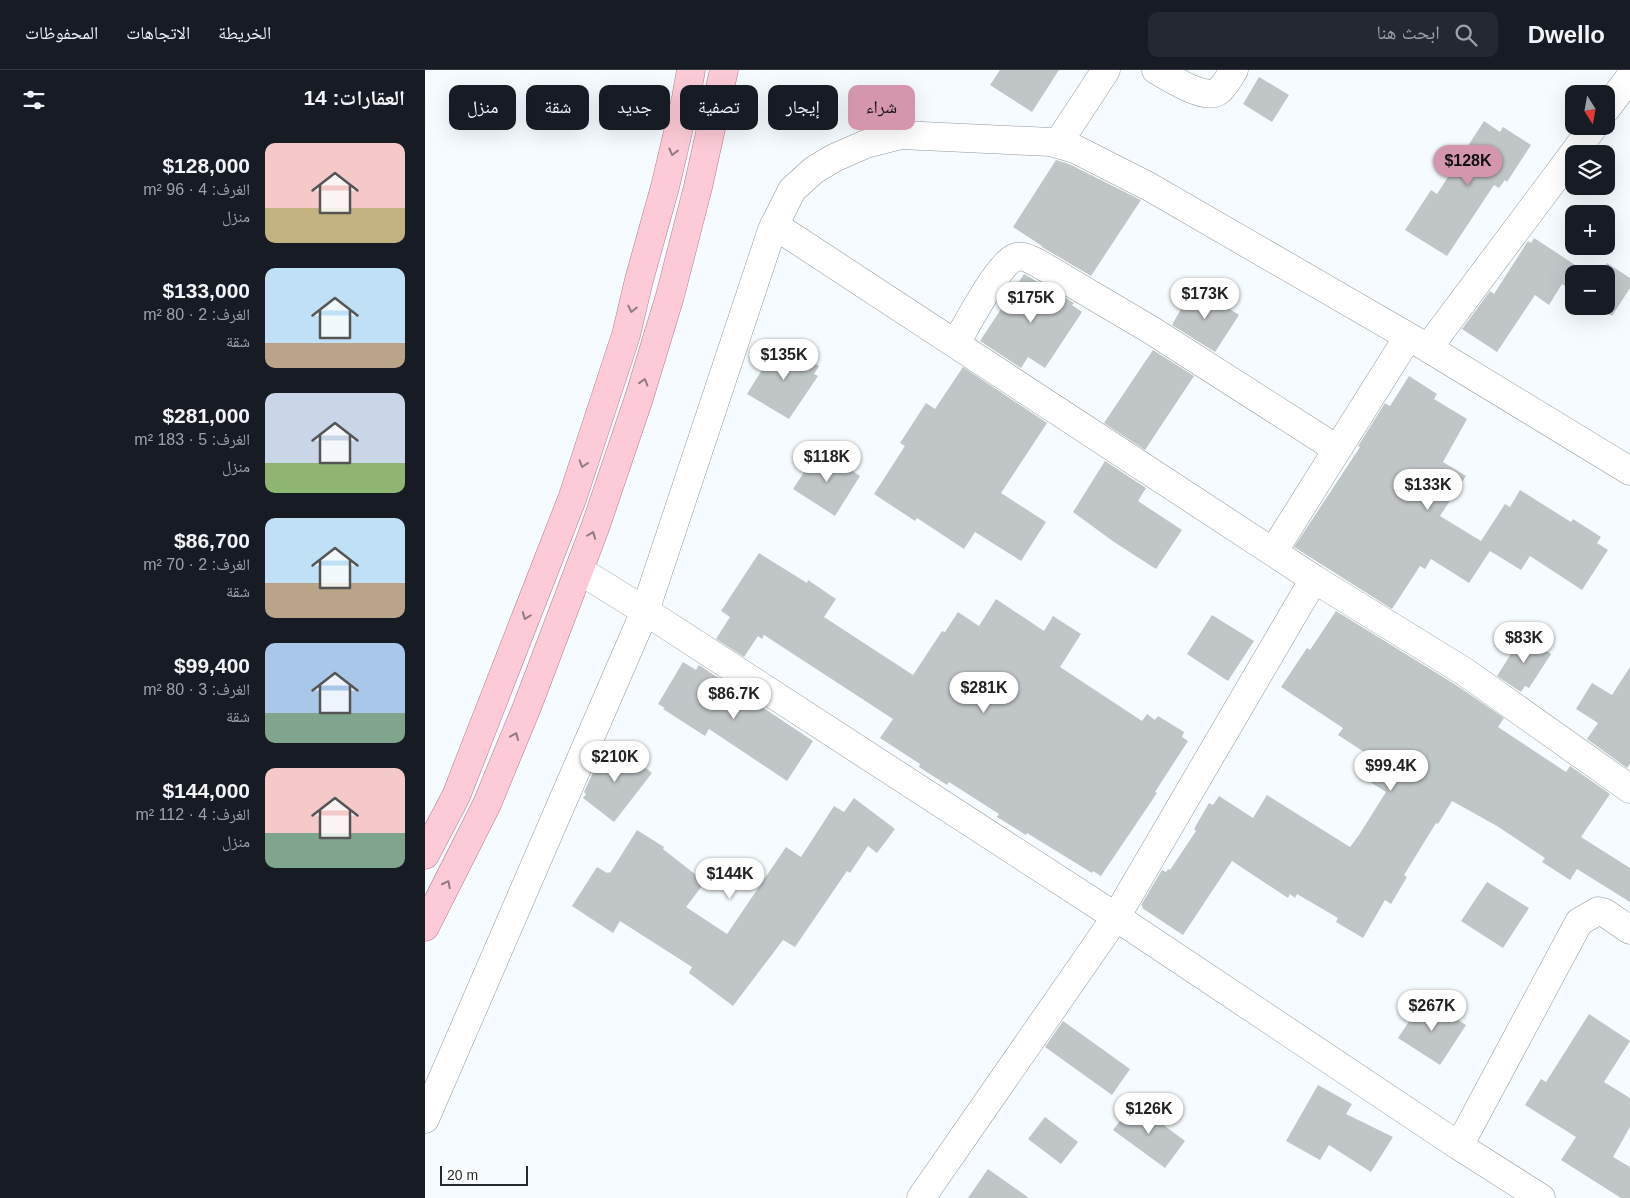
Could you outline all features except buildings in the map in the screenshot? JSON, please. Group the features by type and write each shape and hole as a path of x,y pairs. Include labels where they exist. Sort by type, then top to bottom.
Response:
{"main road":[{"path":"425,855 456,796 572,499 626,335 667,178 691,70"},
{"path":"425,927 487,804 527,706 579,570 636,407 670,296 698,187 724,70"}],"street":[{"path":"1058,143 1106,70"},
{"path":"1156,70 1183,85 1210,94 1217,92 1224,86 1234,70"},
{"path":"1615,97 1630,78"},
{"path":"425,1119 645,611 774,225 792,190 814,170 834,158 866,144 901,135 1012,139 1058,143 1075,149 1148,186 1418,343 1630,471"},
{"path":"1273,552 1337,449 1418,343 1586,135"},
{"path":"774,225 1314,579 1465,672 1630,789"},
{"path":"956,343 998,274 1008,262 1016,257 1025,257 1151,330 1337,449"},
{"path":"579,570 1116,917 1459,1146 1541,1198"},
{"path":"921,1198 1116,917 1314,579"},
{"path":"1459,1146 1579,922 1598,911 1605,913 1630,930"}]}
